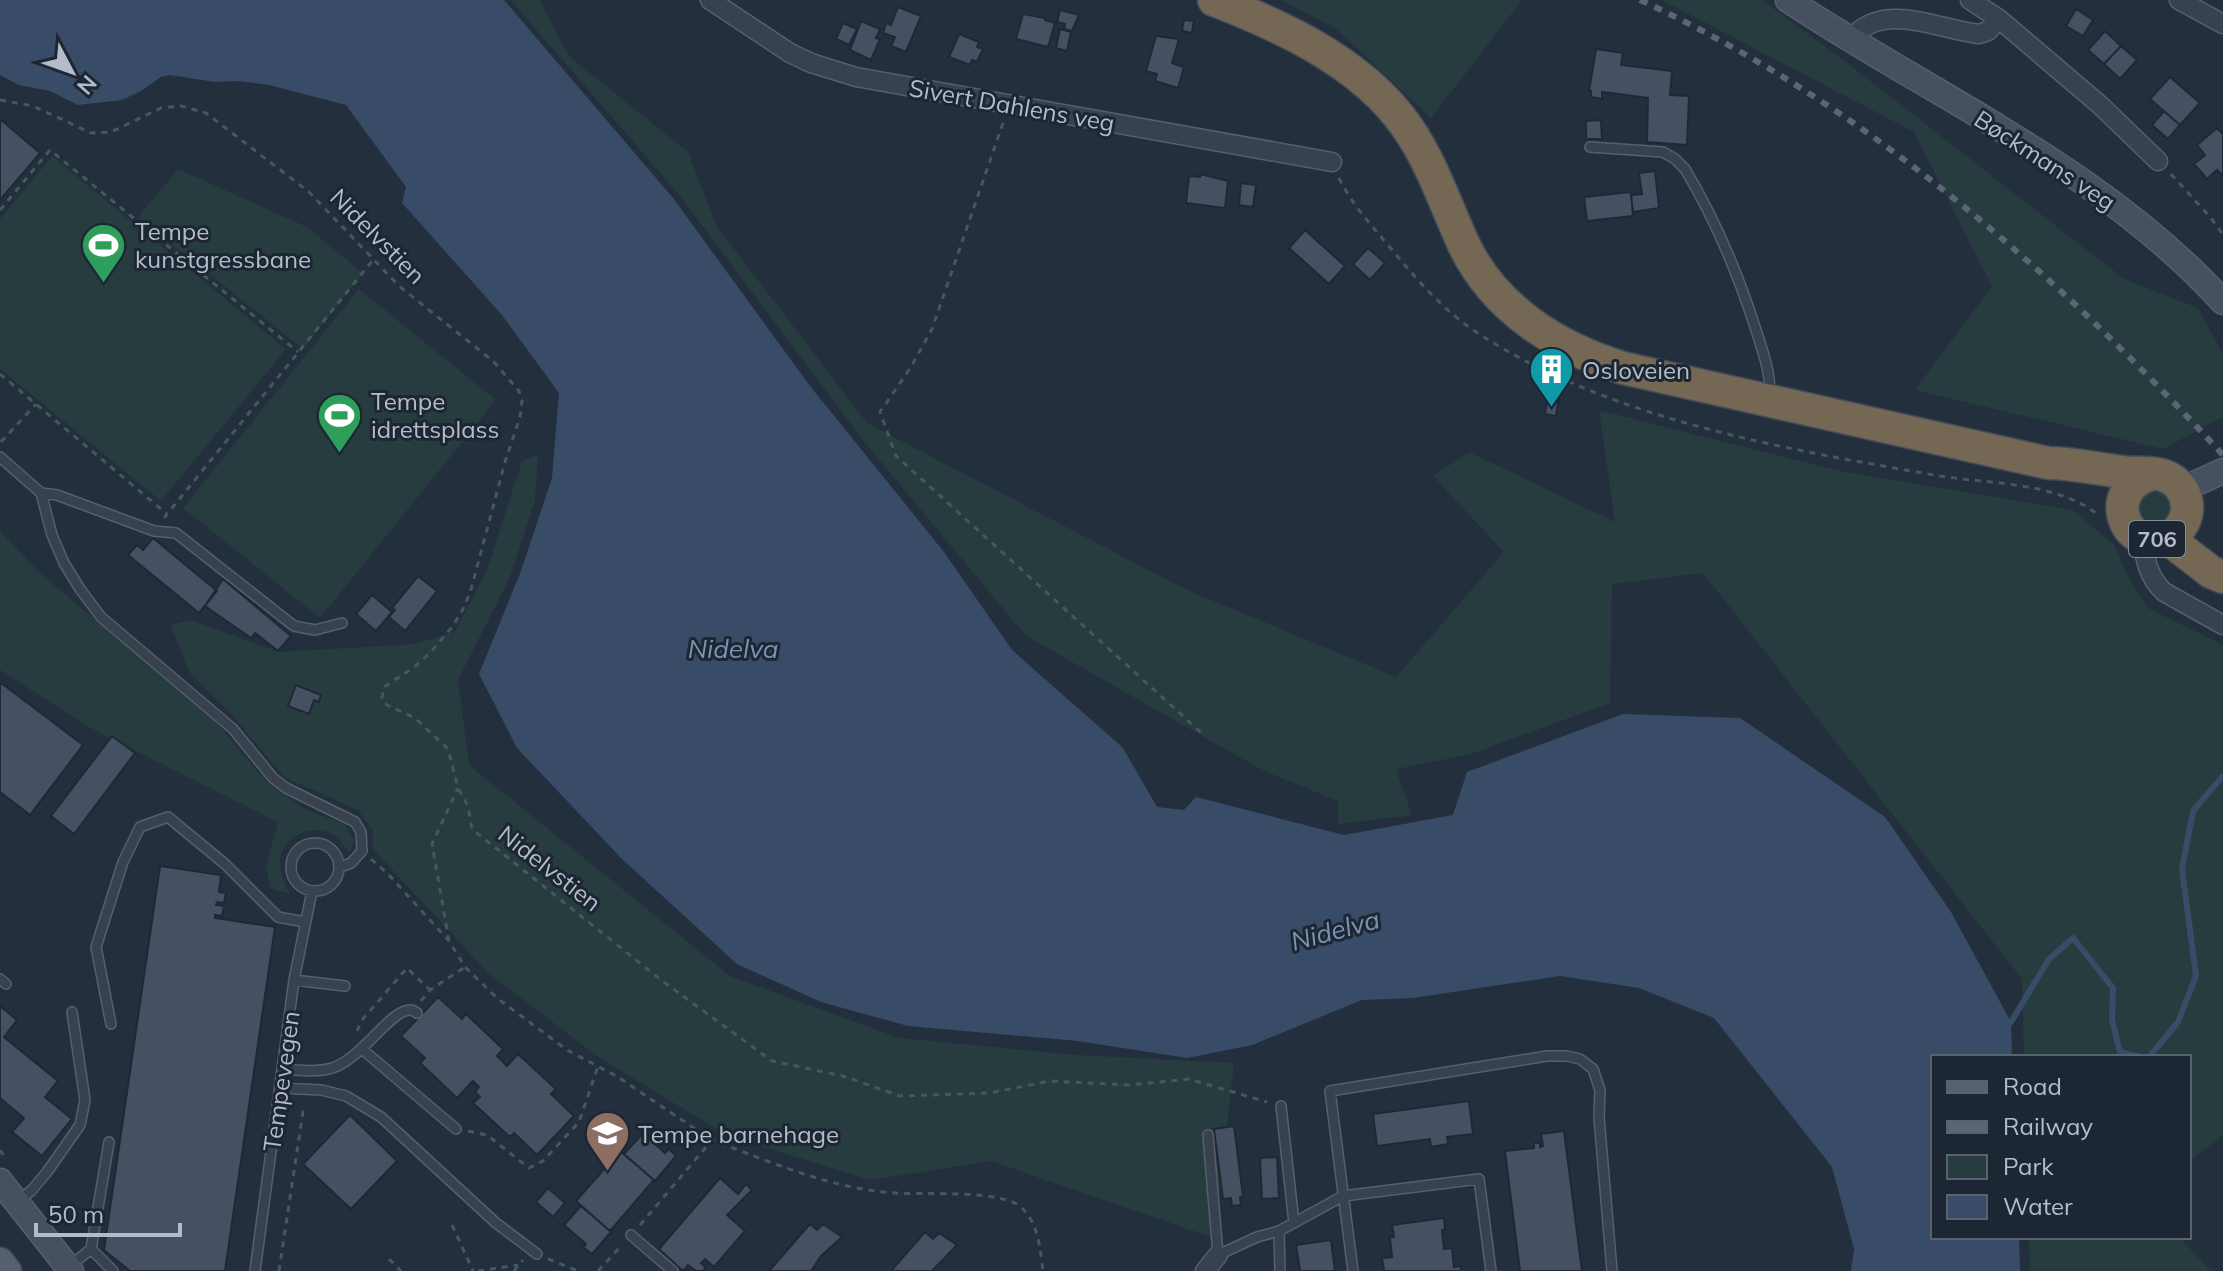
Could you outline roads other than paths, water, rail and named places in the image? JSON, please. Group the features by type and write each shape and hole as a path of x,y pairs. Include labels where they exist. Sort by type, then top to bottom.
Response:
{"highway":[{"name":"706","path":"1214,0 1325,53 1387,102 1416,141 1466,249 1478,268 1506,303 1560,344 1623,368 2048,463 2164,475 2174,480 2199,528 2223,561"},
{"name":"706","path":"2048,463 2094,490 2144,530 2223,577"},
{"name":"706","path":"2144,530 2125,493 2131,484 2152,474"},
{"name":"706","path":"2144,530 2183,523 2185,498"}],"main road":[{"name":"Bøckmans veg","path":"1788,0 2071,173 2156,237 2223,302"},
{"path":"2185,498 2223,471"},
{"path":"0,1181 70,1269"},
{"path":"0,1262 7,1271"}],"street":[{"name":"Sivert Dahlens veg","path":"710,0 765,38 811,63 890,84 1332,162"},
{"path":"1970,0 1999,19 2100,105 2158,161"},
{"path":"2179,0 2223,24"},
{"path":"1851,39 1867,23 1890,15 1979,34 1988,31 1999,19"},
{"path":"2144,530 2146,564 2157,585 2223,625"},
{"path":"1205,1271 1218,1255"}],"lane":[{"path":"1590,147 1663,152 1685,169 1727,246 1741,284 1770,379 1770,401"},
{"path":"0,457 41,493 52,535 64,563 101,617 233,729 273,778 286,788 355,822 361,832 362,851 351,863 340,867"},
{"path":"41,493 57,495 154,531 176,533 294,626 315,630 342,623"},
{"path":"111,1024 96,947 123,862 140,827 168,817 225,864 278,917 305,922"},
{"path":"308,843 322,843 333,850 340,867 337,878 326,889 312,891 299,886 291,875 290,862 296,850 308,843"},
{"name":"Tempevegen","path":"255,1271 294,980 312,891"},
{"path":"294,980 345,986"},
{"path":"283,1069 316,1071 335,1068 362,1049 402,1011 415,1011"},
{"path":"16,1202 31,1191 47,1172 80,1125 85,1100 72,1012"},
{"path":"362,1049 456,1129"},
{"path":"1353,1271 1330,1091 1547,1056 1580,1059 1593,1069 1600,1090 1599,1117 1612,1271"},
{"path":"280,1088 346,1096 381,1117 496,1223 537,1254"},
{"path":"1281,1106 1294,1223"},
{"path":"1208,1135 1218,1255 1257,1237 1279,1231 1343,1196 1479,1179 1491,1271"},
{"path":"70,1269 91,1249 109,1142"},
{"path":"1279,1231 1280,1271"},
{"path":"631,1235 673,1271"},
{"path":"91,1249 113,1271"}],"water":[{"name":"Nidelva","path":"0,0 504,0 673,198 810,386 944,552 1012,650 1123,748 1157,807 1184,810 1196,797 1344,835 1453,815 1467,772 1623,714 1740,718 1885,817 1951,912 2011,1022 2012,1055 1931,1055 1931,1239 2019,1239 2020,1271 1851,1271 1854,1249 1832,1167 1714,1018 1639,988 1560,976 1413,998 1362,1000 1252,1045 1187,1058 1078,1041 908,1026 821,1002 737,964 622,859 517,748 479,674 521,571 552,478 559,393 502,315 402,203 406,187 346,105 269,85 215,82 170,75 122,100 78,105 50,91 19,85 0,75"}],"waterway":[{"path":"2151,1055 2178,1022 2196,976 2182,869 2193,811 2222,777"},
{"path":"2011,1022 2049,959 2073,938 2113,988 2112,1020 2120,1052 2133,1055"}],"railway":[{"path":"1640,0 1723,42 1803,90 1880,142 1954,198 2093,321 2223,455"}],"place":[{"name":"Tempe kunstgressbane","path":"104,284"},
{"name":"Osloveien","path":"1551,409"},
{"name":"Tempe idrettsplass","path":"340,454"},
{"name":"Tempe barnehage","path":"607,1173"}]}
